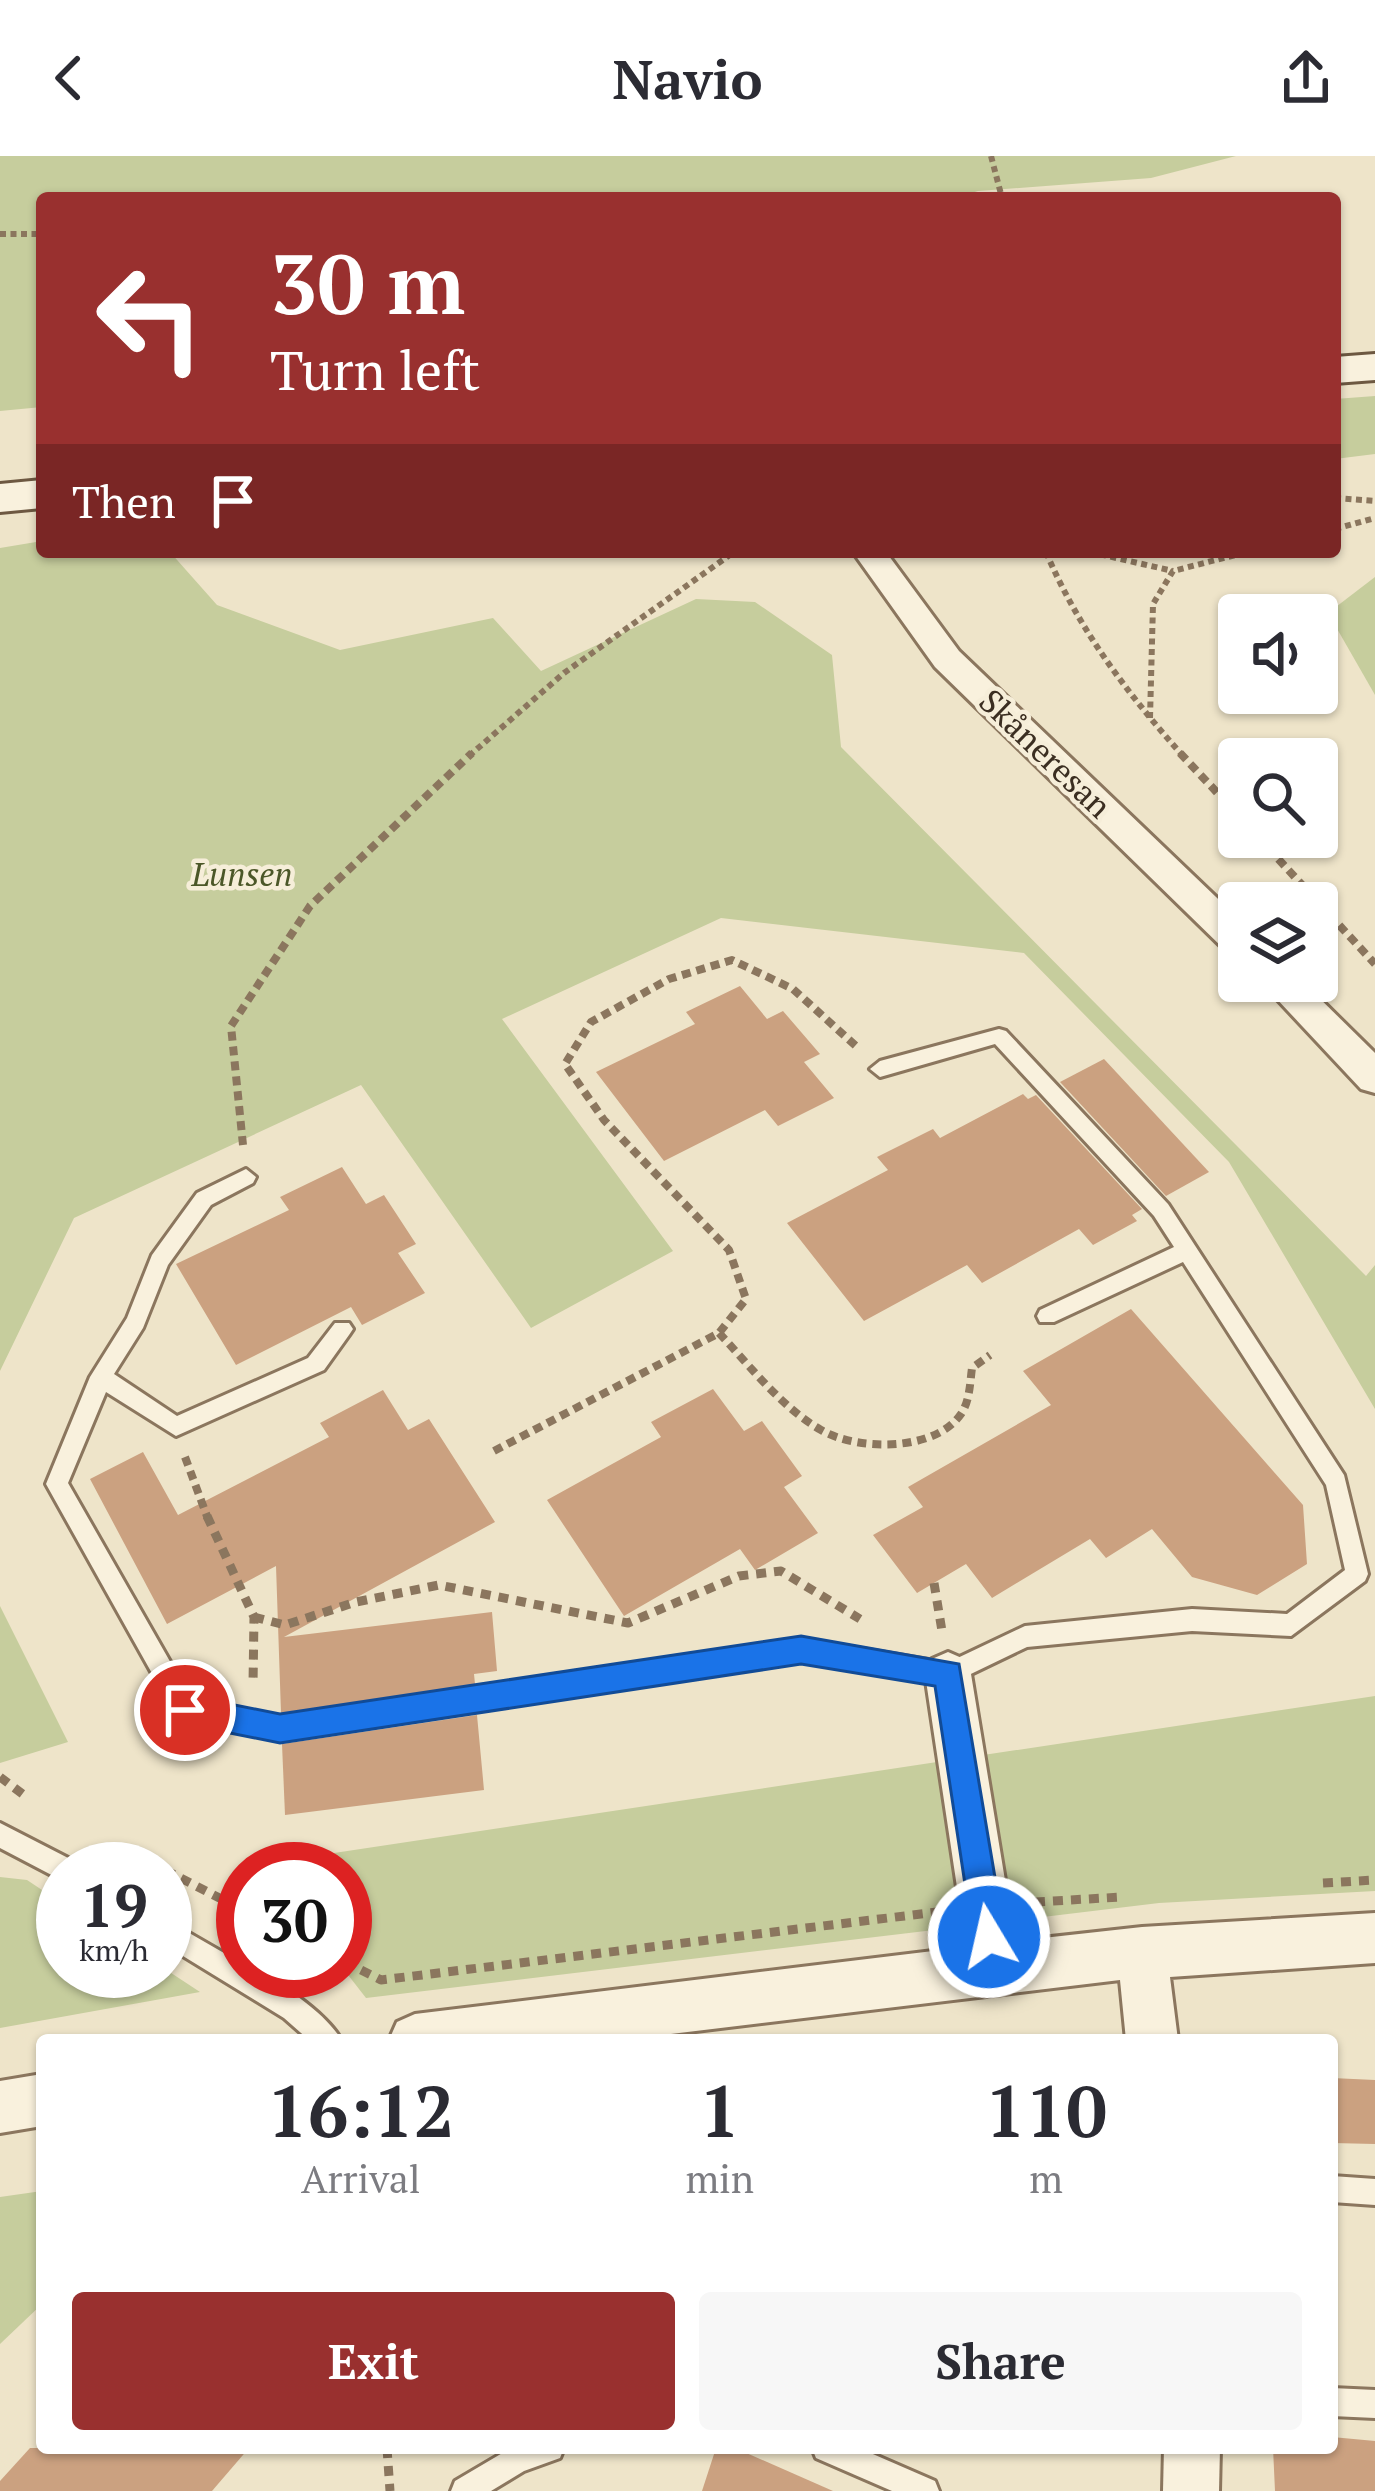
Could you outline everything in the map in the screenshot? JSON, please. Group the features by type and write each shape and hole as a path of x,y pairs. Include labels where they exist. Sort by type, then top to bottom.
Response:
{"main road":[{"path":"1341,370 1375,367"},
{"path":"0,498 36,495"}],"street":[{"name":"Skåneresan","path":"873,558 947,659 1218,921"},
{"path":"1300,1002 1375,1078"},
{"path":"948,1674 994,1968"},
{"path":"463,2034 1142,1952 1375,1938"},
{"path":"1142,1952 1151,2034"},
{"path":"0,2108 36,2101"},
{"path":"1191,2491 1192,2454"}],"lane":[{"path":"246,1177 204,1199 158,1261 136,1322 101,1377 58,1484 185,1710 280,1729 801,1650 948,1674 1024,1637 1192,1620 1291,1625 1357,1574 1336,1482 1161,1210 999,1036 880,1069"},
{"path":"1046,1316 1186,1251"},
{"path":"101,1377 176,1427 316,1364 342,1329"},
{"path":"0,1835 36,1854"},
{"path":"192,1947 293,2009 321,2034"},
{"path":"1338,2189 1375,2192"},
{"path":"1338,2402 1375,2404"},
{"path":"465,2491 533,2454"},
{"path":"840,2454 925,2491"}],"path":[{"path":"992,156 1001,192"},
{"path":"0,234 36,234"},
{"path":"1341,498 1375,501"},
{"path":"1341,527 1375,518"},
{"path":"246,1177 231,1026 310,906 439,782 564,673 725,558"},
{"path":"1048,558 1090,646 1218,793"},
{"path":"1116,558 1173,571 1223,558"},
{"path":"1150,720 1153,604 1173,571"},
{"path":"1277,858 1375,964"},
{"path":"494,1450 719,1333 746,1299 729,1250 604,1120 565,1064 591,1022 669,979 732,960 793,989 880,1069"},
{"path":"719,1333 761,1378 827,1434 886,1442 937,1437 964,1411 972,1368 990,1355"},
{"path":"176,1427 202,1508 254,1617 253,1724"},
{"path":"254,1617 285,1625 356,1602 439,1585 628,1624 740,1576 781,1571 948,1674"},
{"path":"0,1777 24,1795"},
{"path":"1304,1885 1375,1880"},
{"path":"372,1976 381,1980 984,1906 1140,1895"},
{"path":"387,2454 390,2491"}],"green space":[{"path":"0,156 1236,156 1151,178 975,192 36,192 36,408 0,411"},
{"path":"1375,396 1375,454 1341,458 1341,399"},
{"name":"Lunsen","path":"36,542 36,558 175,558 217,605 340,650 493,618 541,671 696,599 755,602 832,655 841,747 1366,1276 1375,1265 1375,1409 1229,1162 1024,953 721,918 502,1019 673,1251 531,1328 361,1085 74,1218 0,1371 0,548"},
{"path":"1375,577 1375,695 1338,630 1338,605"},
{"path":"0,1606 68,1742 0,1763"},
{"path":"1375,1696 1375,1891 1159,1903 372,1997 372,1847"},
{"path":"0,1877 27,1880 36,1886 36,1998 167,1998 0,2028"},
{"path":"36,2192 36,2310 0,2344 0,2197"}],"building":[{"path":"740,986 767,1019 783,1011 820,1054 804,1062 834,1098 778,1126 765,1110 664,1161 596,1072 695,1024 686,1012"},
{"path":"1104,1059 1209,1172 1166,1196 1060,1082"},
{"path":"1023,1094 1028,1099 1036,1095 1142,1209 1132,1215 1137,1221 1093,1245 1079,1229 982,1283 967,1265 864,1321 787,1223 888,1170 877,1157 933,1129 940,1138"},
{"path":"342,1167 366,1204 384,1195 416,1244 398,1253 425,1293 362,1325 351,1307 236,1365 176,1264 289,1210 280,1197"},
{"path":"1131,1309 1303,1505 1307,1564 1257,1595 1192,1577 1152,1529 1106,1558 1090,1539 992,1598 966,1564 917,1593 873,1535 923,1507 908,1487 1051,1405 1023,1371"},
{"path":"713,1389 744,1431 762,1421 802,1476 784,1487 818,1533 755,1570 740,1549 624,1616 547,1500 661,1437 651,1422"},
{"path":"383,1390 408,1430 429,1419 495,1522 284,1637 492,1612 497,1671 474,1674 475,1684 281,1713 276,1566 167,1624 90,1479 143,1452 178,1515 329,1437 320,1423"},
{"path":"477,1715 484,1790 285,1815 282,1744"},
{"path":"1338,2078 1375,2080 1375,2144 1338,2143"},
{"path":"1338,2438 1375,2441 1375,2491 1275,2491 1273,2454 1338,2454"},
{"path":"30,2448 36,2448 36,2454 244,2454 212,2491 0,2491 0,2481"},
{"path":"714,2454 749,2454 833,2491 702,2491"}],"route":[{"path":"185,1710 280,1729 801,1650 948,1674 989,1937"}]}
